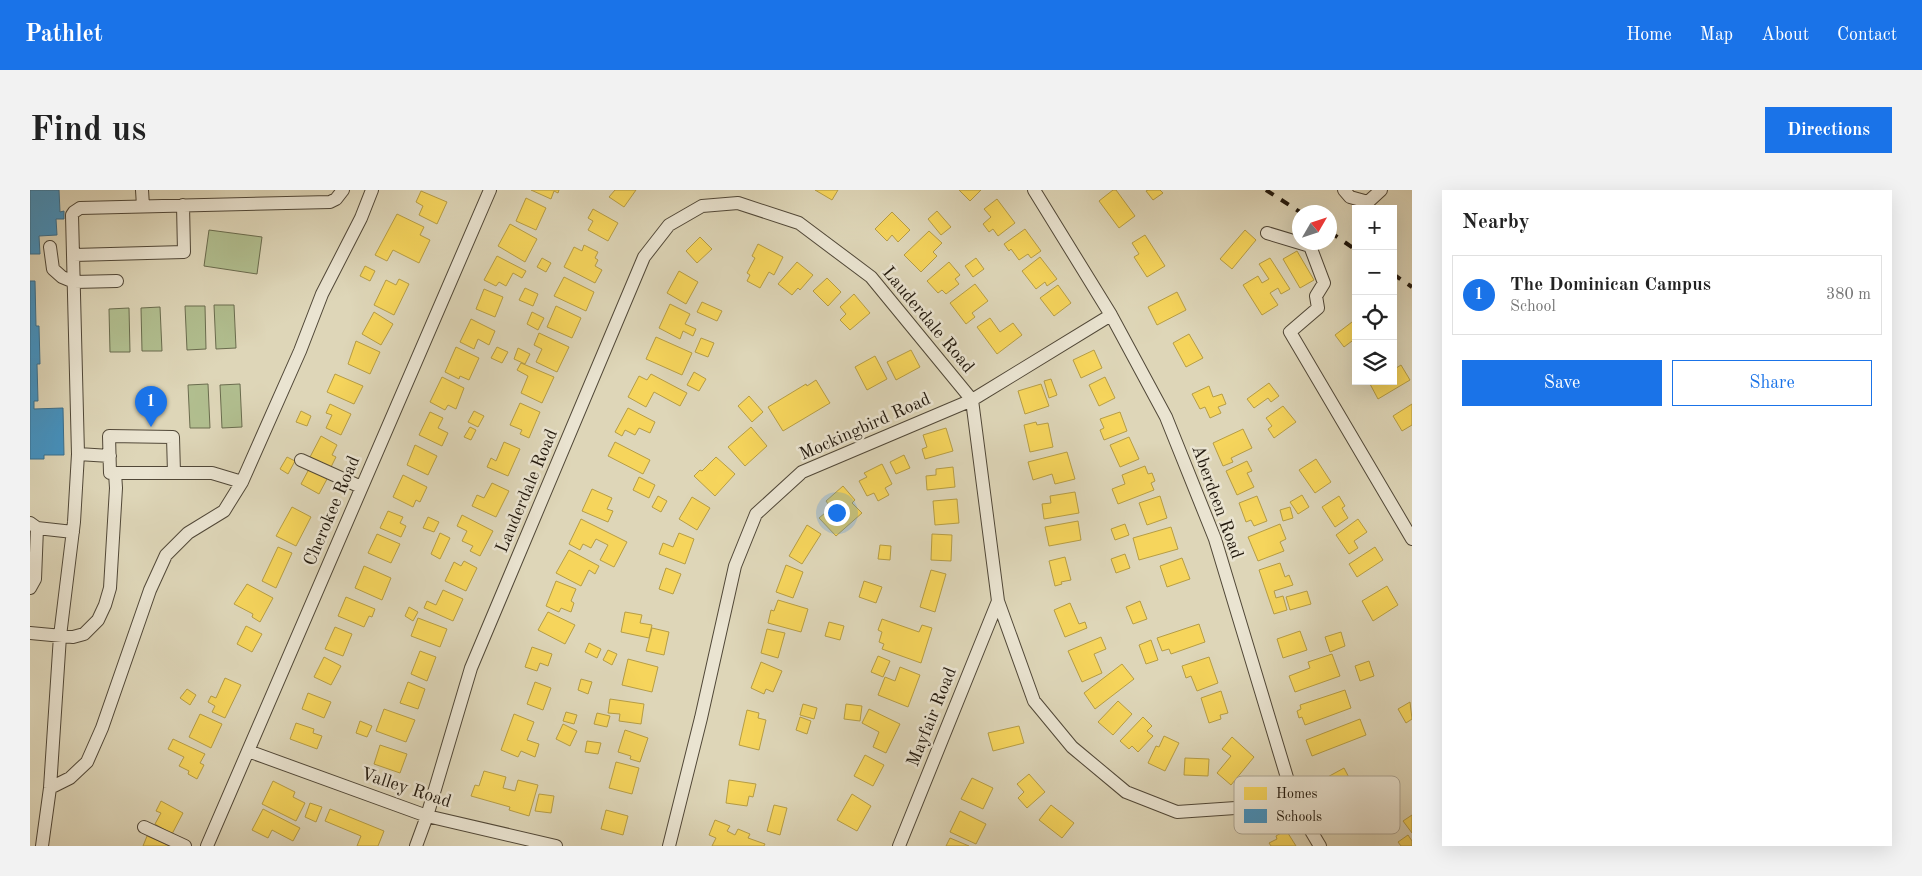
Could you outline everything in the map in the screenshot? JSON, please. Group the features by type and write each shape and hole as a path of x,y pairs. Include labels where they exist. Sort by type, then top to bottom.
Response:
{"street":[{"path":"142,190 143,206"},
{"path":"42,846 50,788 60,636 73,532 78,454 72,215 76,210 143,206 330,202 336,199 343,190"},
{"path":"50,788 70,778 87,762 102,728 150,590 166,554 188,533 224,511 242,482 300,351 322,294 361,218 372,190"},
{"name":"Cherokee Road","path":"207,846 490,190"},
{"name":"Aberdeen Road","path":"1034,190 1112,315 1166,417 1215,539 1287,776"},
{"path":"1344,190 1350,197 1368,202 1381,190"},
{"name":"Lauderdale Road","path":"416,846 427,816 471,668 644,257 670,225 702,206 738,204 799,223 871,277 972,400 998,601 1034,702 1072,747 1126,792 1177,812 1234,808"},
{"path":"74,255 184,252 183,205"},
{"path":"1267,233 1310,246 1324,283 1316,296 1318,308 1290,332 1412,539"},
{"path":"50,247 53,269 62,277 74,282 117,281"},
{"name":"Mockingbird Road","path":"669,846 701,718 735,566 756,514 802,472 972,400 1112,315"},
{"path":"174,473 173,437 109,436 110,473 174,473 212,473 242,482"},
{"path":"78,454 110,456"},
{"path":"301,460 362,488"},
{"path":"30,633 73,637 84,634 98,620 110,588 116,488 115,473"},
{"path":"30,588 35,578 34,526 73,532"},
{"name":"Mayfair Road","path":"899,846 998,601"},
{"name":"Valley Road","path":"248,751 427,816 556,846"},
{"path":"144,826 185,846"},
{"name":"Aberdeen Road","path":"1313,834 1320,846"}],"green space":[{"path":"209,230 262,237 257,274 204,266"},
{"path":"214,305 234,305 236,348 216,349"},
{"path":"185,306 205,306 206,349 187,350"},
{"path":"160,307 162,351 142,351 141,308"},
{"path":"129,308 130,352 110,352 109,309"},
{"path":"208,384 210,428 190,428 188,385"},
{"path":"240,384 242,427 222,428 220,385"}],"building: Homes":[{"path":"531,190 559,190 558,193 554,191 551,199"},
{"path":"615,190 636,190 624,207 609,197"},
{"path":"815,190 838,190 832,200"},
{"path":"959,190 981,190 970,201"},
{"path":"1113,190 1116,190 1135,216 1119,228 1099,201"},
{"path":"1160,190 1163,193 1153,200 1146,191"},
{"path":"421,191 447,202 437,224 419,215 423,206 416,202"},
{"path":"526,198 546,208 536,230 516,221"},
{"path":"997,199 1015,223 998,236 993,229 989,232 983,224 991,217 984,209"},
{"path":"593,209 618,223 608,241 588,230 593,221 588,218"},
{"path":"937,211 951,227 941,235 928,219"},
{"path":"892,212 910,230 898,242 892,235 887,241 875,229"},
{"path":"397,214 424,227 420,235 430,240 419,263 393,250 387,261 375,255"},
{"path":"510,224 537,239 525,262 498,246"},
{"path":"1025,229 1041,251 1031,258 1028,254 1019,260 1011,249 1009,251 1004,244"},
{"path":"1245,230 1256,240 1232,269 1220,259"},
{"path":"929,231 942,243 933,252 937,256 921,272 904,255"},
{"path":"1145,235 1165,266 1147,277 1134,257 1139,254 1132,243"},
{"path":"700,237 712,249 697,263 686,251"},
{"path":"758,244 783,257 774,275 769,272 760,288 747,281 750,275 747,273 755,258 752,256"},
{"path":"584,245 598,252 595,258 598,260 595,266 602,270 595,283 564,267 574,247 582,251"},
{"path":"1297,251 1314,280 1300,288 1283,259"},
{"path":"497,256 526,271 522,278 513,273 506,286 499,282 496,286 484,280"},
{"path":"1040,257 1057,279 1047,286 1045,282 1036,289 1022,271"},
{"path":"542,258 551,263 546,272 537,267"},
{"path":"976,258 984,269 973,277 965,266"},
{"path":"1270,258 1290,289 1281,294 1278,288 1270,293 1278,305 1262,315 1243,285 1258,276 1262,283 1269,279 1259,264"},
{"path":"797,262 813,275 800,290 798,288 792,295 778,284"},
{"path":"949,262 960,275 955,279 959,284 946,294 942,290 938,293 927,281"},
{"path":"365,266 375,271 370,281 360,276"},
{"path":"679,271 698,282 686,304 667,293"},
{"path":"564,277 594,292 586,311 554,296"},
{"path":"827,278 841,292 828,306 813,291"},
{"path":"399,279 409,284 394,315 374,305 386,280 396,285"},
{"path":"975,284 988,301 972,313 975,317 966,324 950,303"},
{"path":"1058,285 1071,303 1054,316 1040,298"},
{"path":"525,288 538,294 533,306 519,300"},
{"path":"484,289 503,297 495,317 476,309"},
{"path":"1177,292 1186,310 1157,325 1148,307"},
{"path":"854,294 870,313 850,330 840,320 846,314 840,307"},
{"path":"702,302 722,311 717,321 697,312"},
{"path":"670,304 690,314 685,324 696,329 693,336 683,331 680,339 659,328"},
{"path":"556,306 581,318 572,338 547,327"},
{"path":"374,312 393,324 381,345 362,334"},
{"path":"532,312 544,318 538,330 527,324"},
{"path":"990,318 1000,332 1013,323 1022,335 997,354 977,327"},
{"path":"471,319 495,331 489,345 478,339 474,349 460,342"},
{"path":"1352,322 1352,341 1344,347 1335,335"},
{"path":"539,333 569,347 557,372 536,362 542,349 534,345"},
{"path":"1189,334 1203,358 1186,367 1173,343"},
{"path":"656,337 692,353 682,375 646,359"},
{"path":"701,338 714,343 708,357 695,352"},
{"path":"356,341 380,352 370,374 348,364"},
{"path":"456,347 479,358 469,380 460,376 459,379 445,372"},
{"path":"497,347 508,352 502,363 491,358"},
{"path":"518,348 530,354 525,364 514,359"},
{"path":"911,350 920,367 896,380 887,362"},
{"path":"1094,350 1102,368 1081,378 1073,360"},
{"path":"875,356 887,379 867,390 855,367"},
{"path":"521,363 554,377 542,403 521,393 528,376 517,370"},
{"path":"1401,365 1410,380 1378,399 1371,385 1397,385 1397,368"},
{"path":"694,372 706,379 699,391 687,385"},
{"path":"335,374 363,386 354,404 327,392"},
{"path":"651,374 687,393 680,406 654,392 646,407 628,397 639,376 647,380"},
{"path":"442,377 464,388 456,409 448,405 445,410 430,402"},
{"path":"1105,377 1115,398 1099,406 1089,385"},
{"path":"1051,379 1057,395 1049,398 1044,381"},
{"path":"816,380 830,403 783,431 768,407"},
{"path":"1269,383 1279,396 1271,402 1268,398 1254,408 1247,399"},
{"path":"1041,384 1049,406 1025,414 1018,391"},
{"path":"1209,386 1213,397 1222,394 1226,404 1218,407 1221,413 1210,418 1205,407 1200,409 1192,394"},
{"path":"749,396 763,412 752,422 738,406"},
{"path":"520,403 540,412 529,438 520,434 522,430 510,425"},
{"path":"330,404 351,414 341,435 326,428 332,415 326,413"},
{"path":"1412,404 1412,425 1402,431 1393,416"},
{"path":"1283,406 1296,422 1274,438 1268,429 1272,426 1266,418"},
{"path":"628,408 655,422 650,433 639,428 635,435 625,430 622,436 615,432"},
{"path":"301,411 311,416 307,426 296,422"},
{"path":"474,411 484,416 478,427 468,422"},
{"path":"430,412 443,418 438,428 448,433 442,446 419,435"},
{"path":"1120,412 1127,431 1104,440 1100,430 1104,428 1100,419"},
{"path":"1036,422 1037,425 1048,423 1053,447 1030,452 1024,425"},
{"path":"470,427 476,430 471,440 464,437"},
{"path":"751,427 767,446 745,466 728,447"},
{"path":"946,428 953,451 925,459 922,449 927,447 923,435"},
{"path":"1243,429 1252,448 1231,458 1233,462 1223,466 1213,443"},
{"path":"321,436 337,445 332,455 336,457 330,469 309,459"},
{"path":"1129,437 1139,459 1120,467 1110,445"},
{"path":"504,442 520,449 508,476 487,467 491,458 496,461"},
{"path":"615,442 650,460 643,474 608,456"},
{"path":"415,445 437,456 428,475 407,465"},
{"path":"1067,452 1075,479 1055,484 1052,474 1033,480 1028,462"},
{"path":"904,455 910,468 896,474 890,462"},
{"path":"287,457 295,461 288,474 280,469"},
{"path":"716,457 735,474 715,496 694,476"},
{"path":"1316,459 1331,482 1315,493 1299,470"},
{"path":"1247,461 1252,471 1247,473 1254,487 1237,495 1226,471"},
{"path":"882,464 892,484 885,488 889,495 878,501 874,493 867,496 859,481 867,477 864,473"},
{"path":"1145,466 1148,474 1152,473 1155,481 1151,483 1154,490 1118,504 1112,489 1125,484 1122,475"},
{"path":"953,467 955,487 927,490 926,476 936,475 936,469"},
{"path":"309,469 327,479 319,494 301,484"},
{"path":"403,475 427,487 420,502 416,500 413,507 393,497"},
{"path":"639,477 655,485 649,498 633,490"},
{"path":"492,483 509,491 496,517 472,506 477,495 484,498"},
{"path":"843,486 855,500 852,503 862,513 836,536 819,518 831,508 826,501"},
{"path":"592,489 612,498 607,509 613,511 608,522 582,511"},
{"path":"1075,492 1079,513 1044,519 1042,504 1051,503 1050,496"},
{"path":"1302,495 1309,507 1298,514 1290,502"},
{"path":"658,496 667,501 661,512 652,507"},
{"path":"1160,496 1167,518 1147,525 1139,503"},
{"path":"1257,496 1267,521 1254,526 1251,520 1246,522 1239,503"},
{"path":"1339,496 1345,506 1342,508 1348,518 1335,527 1322,507"},
{"path":"692,497 710,508 697,530 679,519"},
{"path":"957,499 959,523 935,525 933,501"},
{"path":"292,507 311,517 296,546 276,536"},
{"path":"1290,507 1293,518 1283,521 1280,510"},
{"path":"388,511 403,517 400,523 406,526 401,537 380,528"},
{"path":"462,515 493,531 480,556 470,551 473,546 462,541 467,531 457,526"},
{"path":"428,517 439,522 434,532 423,528"},
{"path":"581,519 627,542 614,567 600,560 608,545 596,539 591,548 583,544 580,550 569,544"},
{"path":"1358,519 1367,532 1354,541 1358,548 1349,554 1336,535"},
{"path":"1078,521 1081,540 1049,546 1045,527"},
{"path":"1125,524 1129,535 1115,540 1111,529"},
{"path":"1280,524 1286,539 1280,542 1284,551 1258,561 1248,537"},
{"path":"807,525 821,534 802,564 789,556"},
{"path":"1171,527 1178,549 1139,560 1133,538"},
{"path":"440,533 450,538 440,559 431,554"},
{"path":"679,533 694,539 685,564 659,554 663,543 673,547"},
{"path":"377,534 400,544 391,563 368,553"},
{"path":"932,534 952,535 951,561 931,560"},
{"path":"880,545 891,546 890,560 878,559"},
{"path":"278,547 292,553 276,588 262,581"},
{"path":"1375,547 1383,560 1357,577 1349,564"},
{"path":"569,550 599,566 595,574 589,570 581,586 556,573"},
{"path":"1125,554 1130,568 1116,573 1111,559"},
{"path":"1065,557 1071,580 1061,582 1062,584 1055,586 1049,561"},
{"path":"1182,558 1190,579 1167,587 1160,566"},
{"path":"464,561 477,568 466,591 445,581 454,562 461,566"},
{"path":"1280,563 1285,577 1289,575 1293,585 1274,591 1276,598 1283,596 1287,610 1274,614 1259,570"},
{"path":"786,565 803,572 793,598 776,592"},
{"path":"364,566 391,578 382,600 355,588"},
{"path":"666,568 681,574 673,594 659,589"},
{"path":"931,570 946,574 935,612 920,607"},
{"path":"556,581 576,589 571,601 574,603 571,612 561,608 559,612 546,606"},
{"path":"864,581 882,587 876,603 859,597"},
{"path":"247,584 273,598 260,622 252,617 253,614 234,604"},
{"path":"1387,586 1398,605 1373,621 1362,601"},
{"path":"443,590 463,599 453,621 424,608 427,601 436,605"},
{"path":"1307,591 1311,604 1290,610 1286,597"},
{"path":"346,597 375,609 372,617 369,616 364,627 338,616"},
{"path":"778,600 808,609 801,632 768,623 771,610 774,611"},
{"path":"1140,601 1147,619 1133,624 1126,607"},
{"path":"1070,603 1079,624 1085,622 1087,628 1065,637 1054,610"},
{"path":"409,607 418,612 413,621 405,616"},
{"path":"548,612 575,625 565,644 538,630"},
{"path":"625,612 642,615 640,623 652,625 649,638 621,632"},
{"path":"418,618 447,629 440,647 411,636"},
{"path":"882,619 919,632 922,625 932,628 921,663 882,649 884,644 879,642 882,632 878,630"},
{"path":"829,622 844,626 840,640 825,636"},
{"path":"1199,624 1205,642 1171,654 1169,649 1162,651 1157,638"},
{"path":"246,626 262,634 252,652 237,644"},
{"path":"335,627 352,634 343,656 325,649"},
{"path":"652,628 669,632 664,655 646,651"},
{"path":"767,629 785,633 778,658 761,653"},
{"path":"1300,631 1307,650 1283,658 1277,639"},
{"path":"1341,632 1345,646 1330,652 1325,637"},
{"path":"1101,637 1106,649 1094,654 1102,673 1082,682 1068,651"},
{"path":"1151,640 1158,660 1146,664 1139,645"},
{"path":"589,643 601,649 597,658 585,652"},
{"path":"532,647 552,654 548,666 540,663 537,671 525,667"},
{"path":"608,650 617,654 612,665 603,660"},
{"path":"420,651 436,657 427,681 411,674"},
{"path":"1332,654 1340,676 1295,692 1289,676 1310,668 1308,662"},
{"path":"878,656 890,661 883,677 871,672"},
{"path":"324,657 341,666 331,685 314,677"},
{"path":"1209,657 1218,683 1197,691 1191,676 1186,678 1182,666"},
{"path":"628,659 658,667 652,692 622,685"},
{"path":"1369,661 1374,676 1360,681 1355,666"},
{"path":"761,662 782,671 773,692 766,689 764,694 751,688"},
{"path":"1122,664 1134,679 1095,709 1084,693"},
{"path":"900,667 920,675 908,707 878,695 885,677 895,681"},
{"path":"225,678 241,685 225,718 212,712 215,706 208,702 211,696 216,698"},
{"path":"581,679 592,682 588,694 578,690"},
{"path":"408,682 425,689 418,709 400,703"},
{"path":"535,682 551,688 543,710 527,704"},
{"path":"187,689 196,695 190,705 180,698"},
{"path":"1345,690 1351,708 1305,725 1302,717 1299,718 1297,711 1301,709 1300,705"},
{"path":"1221,691 1228,713 1220,715 1221,719 1209,723 1201,698"},
{"path":"308,693 331,702 324,718 302,709"},
{"path":"610,699 644,704 641,724 619,721 620,714 608,713"},
{"path":"1118,701 1132,714 1113,735 1098,722"},
{"path":"1410,702 1412,719 1406,723 1398,709"},
{"path":"803,704 817,708 814,719 800,715"},
{"path":"846,704 862,706 860,721 844,719"},
{"path":"384,709 415,720 406,742 376,731"},
{"path":"869,709 900,724 886,753 873,747 879,732 862,723"},
{"path":"747,710 759,713 758,718 766,720 759,750 739,745"},
{"path":"566,712 577,715 574,724 563,721"},
{"path":"597,713 610,716 607,727 594,724"},
{"path":"200,714 222,724 211,748 189,737"},
{"path":"514,714 534,722 527,740 539,744 535,757 521,751 518,757 501,750"},
{"path":"800,717 811,721 807,734 796,730"},
{"path":"1143,717 1152,726 1147,731 1153,736 1138,752 1132,746 1129,749 1120,741"},
{"path":"1360,719 1366,735 1312,756 1306,740"},
{"path":"360,721 372,726 367,737 356,733"},
{"path":"296,723 314,729 313,733 322,736 317,749 290,739"},
{"path":"563,724 577,731 570,746 556,739"},
{"path":"1019,726 1024,743 993,751 988,733"},
{"path":"625,730 648,738 640,762 630,759 631,756 618,752"},
{"path":"1164,736 1179,743 1165,771 1148,763 1156,746 1159,747"},
{"path":"1232,737 1254,757 1238,776 1234,776 1234,781 1231,785 1217,773 1231,756 1222,749"},
{"path":"173,739 205,754 200,763 204,765 197,779 188,774 189,771 179,766 184,757 168,749"},
{"path":"587,741 601,743 598,754 585,752"},
{"path":"380,745 407,754 400,773 374,764"},
{"path":"865,755 884,765 873,786 854,776"},
{"path":"1185,758 1209,759 1208,776 1184,775"},
{"path":"616,762 639,768 632,794 609,788"},
{"path":"1344,768 1348,776 1329,776"},
{"path":"484,771 506,777 503,788 515,791 518,780 538,785 529,816 509,810 510,807 471,796 475,785 479,786"},
{"path":"1029,774 1045,792 1027,808 1018,798 1024,792 1017,784"},
{"path":"972,778 993,788 983,809 961,799"},
{"path":"729,780 756,784 753,797 749,796 747,806 726,803"},
{"path":"273,781 295,792 293,797 305,803 296,821 262,804"},
{"path":"539,794 554,796 551,813 535,811"},
{"path":"852,794 871,806 857,831 837,820"},
{"path":"161,801 183,813 172,834 155,824 161,813 156,811"},
{"path":"310,803 322,807 316,822 305,817"},
{"path":"774,805 787,808 780,835 767,831"},
{"path":"1051,805 1074,823 1062,838 1039,820"},
{"path":"263,809 300,828 293,841 272,830 268,838 252,830"},
{"path":"330,809 384,831 378,846 357,846 361,836 325,821"},
{"path":"606,810 628,816 623,835 601,829"},
{"path":"960,811 986,824 976,844 950,832"},
{"path":"1412,815 1412,833 1403,821"},
{"path":"715,820 730,826 727,831 735,835 738,829 750,834 748,838 765,844 764,846 712,846 716,838 709,835"},
{"path":"1288,834 1296,846 1271,846 1269,843 1277,839 1276,836"},
{"path":"1408,835 1412,841 1412,846 1401,846 1398,842"},
{"path":"147,836 168,845 143,846"},
{"path":"950,838 969,846 946,846"}],"building: Schools":[{"path":"30,190 59,190 60,212 64,211 64,219 56,219 57,235 39,236 40,254 30,254"},
{"path":"30,281 35,281 36,326 39,326 40,364 37,364 38,401 34,401 34,409 63,408 64,455 44,455 44,459 30,459"}],"railway":[{"path":"1266,190 1292,207"},
{"path":"1337,237 1352,247"},
{"path":"1397,277 1412,287"}],"place":[{"name":"The Dominican Campus","path":"151,427"}]}
